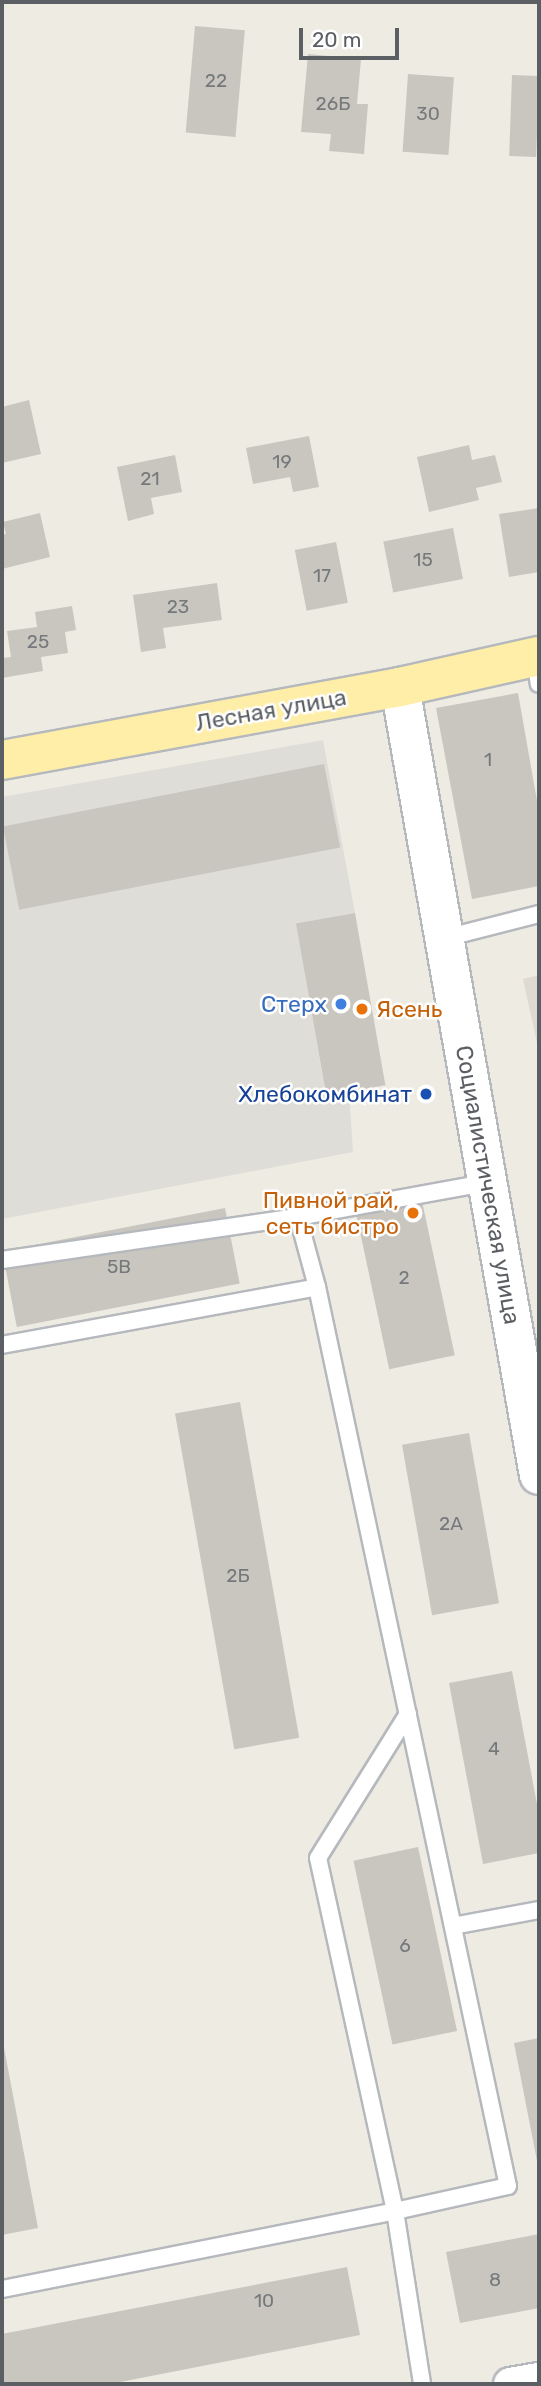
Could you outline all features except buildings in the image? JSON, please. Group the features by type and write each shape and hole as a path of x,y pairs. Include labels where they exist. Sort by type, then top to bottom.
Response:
{"main road":[{"name":"Лесная улица","path":"2,760 400,687 538,666"}],"street":[{"name":"Социалистическая улица","path":"400,687 539,1475"},
{"path":"510,2384 539,2379"}],"lane":[{"path":"445,938 539,914"},
{"path":"2,1260 298,1217 486,1183"},
{"path":"2,2289 508,2186 317,1287 298,1217"},
{"path":"2,1345 317,1287"},
{"path":"408,1714 318,1858 395,2211 422,2384"},
{"path":"453,1926 539,1910"}],"shaded area":[{"path":"323,740 355,913 296,924 326,1096 349,1092 353,1152 2,1219 2,797"},
{"path":"539,975 539,1052 523,979"}],"place":[{"name":"Стерх","path":"341,1004"},
{"name":"Ясень","path":"362,1009"},
{"name":"Хлебокомбинат","path":"426,1094"},
{"name":"Пивной рай, сеть бистро","path":"413,1213"}]}
